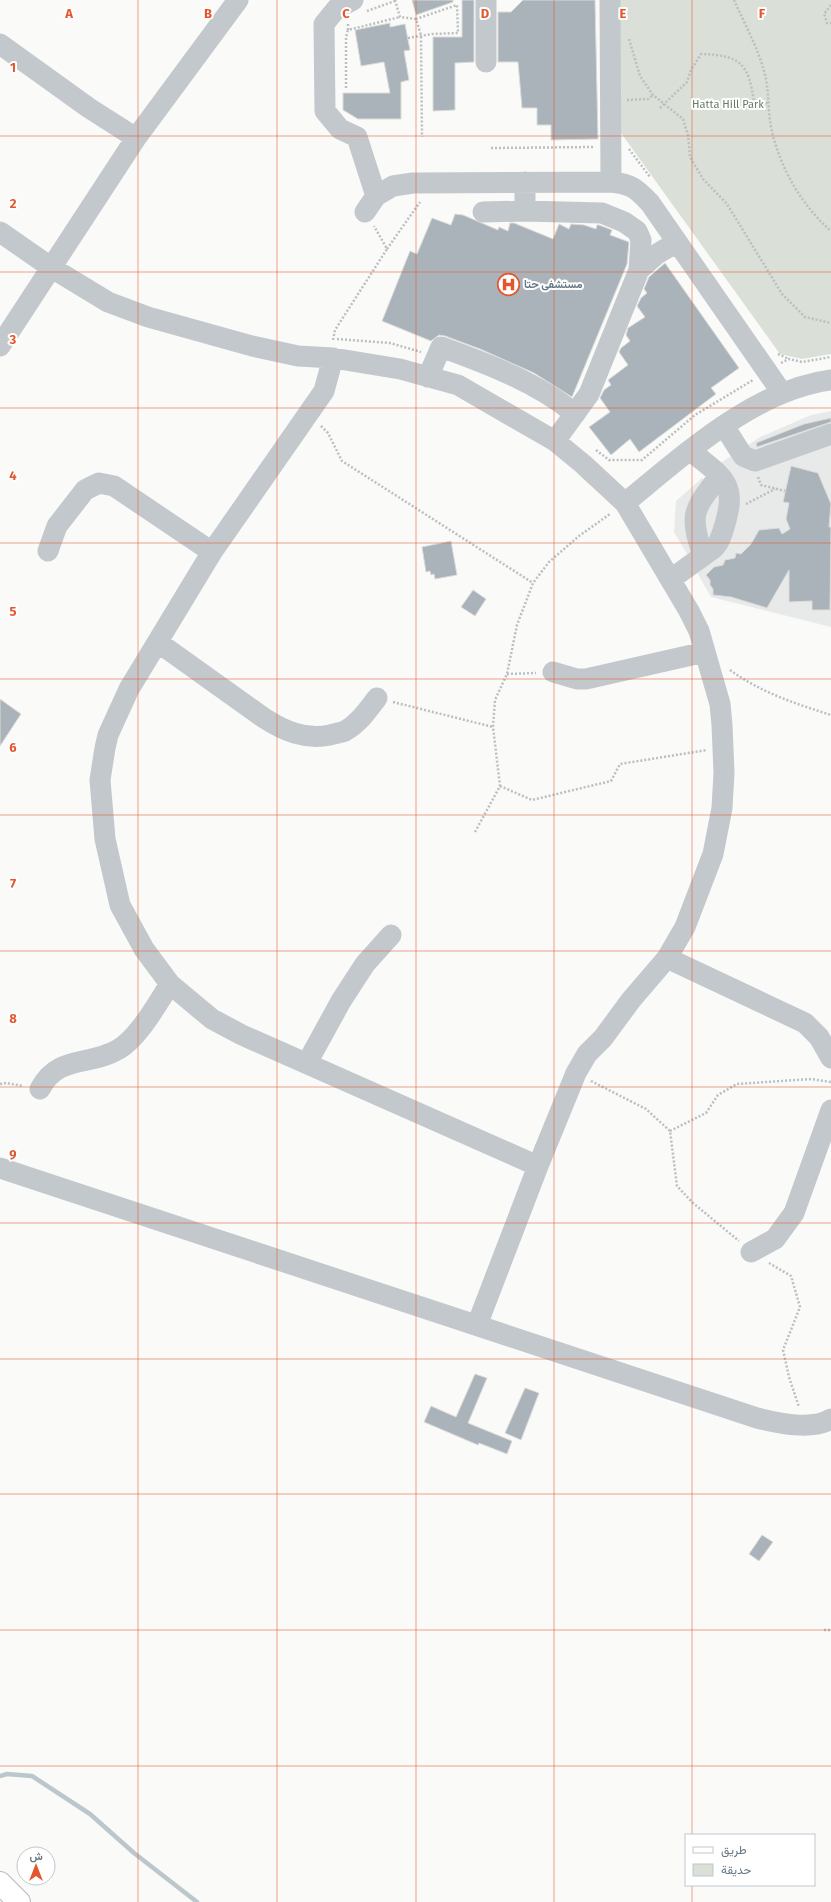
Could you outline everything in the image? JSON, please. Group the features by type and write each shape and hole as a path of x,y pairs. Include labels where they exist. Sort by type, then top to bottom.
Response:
{"main road":[{"path":"0,1883 19,1902"}],"street":[{"path":"486,0 486,62"},
{"path":"610,0 611,182"},
{"path":"0,346 136,138 238,1"},
{"path":"354,10 336,8 324,24 325,110 340,129 357,137 371,204 393,186 412,183 626,183 641,193 677,242 759,376 782,392"},
{"path":"0,44 89,108 136,138"},
{"path":"525,182 525,210"},
{"path":"483,212 525,210 602,213 624,222 637,231 641,240 639,270 589,394 555,441"},
{"path":"0,232 52,268 108,302 148,317 252,346 298,356 333,358 400,369 458,385 555,441 583,464 625,503 671,579 699,631 720,704 723,747 724,773 722,808 713,854 685,927 667,958 631,1000 603,1038 587,1054 576,1074 538,1166 477,1325"},
{"path":"639,270 657,254 677,242"},
{"path":"428,376 441,347 480,361 557,399 575,414"},
{"path":"333,358 324,392 212,552 159,642 129,689 108,735 100,780 105,840 120,905 144,949 170,984 212,1019 242,1035 538,1166"},
{"path":"625,503 724,426 782,392 831,380"},
{"path":"724,426 741,453 750,460 759,461 831,434"},
{"path":"671,579 703,556 718,542 729,508 730,494 728,487 720,476 691,451"},
{"path":"703,556 695,532 695,513 700,501 720,476"},
{"path":"48,551 57,526 85,490 99,483 106,483 114,486 212,552"},
{"path":"159,642 264,718 282,729 302,736 322,736 344,731 363,717 377,698"},
{"path":"553,672 578,679 586,679 705,652"},
{"path":"307,1063 341,1001 364,964 391,935"},
{"path":"667,958 804,1023 819,1037 831,1058"},
{"path":"40,1089 46,1077 59,1067 101,1057 119,1049 133,1037 170,984"},
{"path":"752,1252 775,1240 794,1213 831,1110"},
{"path":"0,1168 758,1418 784,1424 804,1425 827,1422 831,1420"}],"path":[{"path":"346,88 346,37 354,10 395,0 400,17"},
{"path":"734,0 755,47 766,78 771,127 781,162 803,201 831,231"},
{"path":"348,30 400,17 416,19 458,5 458,33 421,35 408,38"},
{"path":"831,5 824,14 827,23 831,23"},
{"path":"416,19 421,35 422,137"},
{"path":"628,35 640,76 653,95 683,119 688,135 690,158 703,179 727,204 782,294 805,317 831,323"},
{"path":"660,108 665,105 687,82 691,70 701,54 720,55 742,64 751,80 754,103 769,103"},
{"path":"610,101 648,99 653,95"},
{"path":"333,358 333,339 335,330 420,202 427,202"},
{"path":"371,204 388,249"},
{"path":"596,449 609,460 642,460 695,415 788,359 802,362 831,356"},
{"path":"747,374 759,376"},
{"path":"309,412 328,433 342,461 533,583"},
{"path":"750,460 761,485 785,491"},
{"path":"729,508 735,510 775,489"},
{"path":"475,832 500,786 493,727 495,700 507,674 517,625 533,583 549,562 579,536 625,503"},
{"path":"729,669 741,678 789,701 831,715"},
{"path":"507,674 553,672"},
{"path":"377,698 493,727"},
{"path":"500,786 532,800 611,781 620,764 723,747"},
{"path":"576,1074 646,1109 670,1131 677,1186 693,1203 752,1252 791,1276 800,1307 783,1350 789,1377 804,1425"},
{"path":"670,1131 706,1113 718,1095 737,1084 811,1079 831,1082"},
{"path":"0,1084 6,1083 40,1089"},
{"path":"824,1630 831,1630"}],"shaded area":[{"path":"831,411 831,627 711,597 695,569 698,568 690,553 687,554 674,532 676,501 702,478 704,480 716,466 760,437 811,415"}],"green space":[{"name":"Hatta Hill Park","path":"619,0 831,0 831,354 802,359 780,354 621,133"}],"building":[{"path":"412,0 453,0 453,2 416,15"},
{"path":"462,0 474,0 474,62 455,63 455,110 433,111 433,37 462,37"},
{"path":"523,0 595,0 598,139 551,140 551,125 537,125 537,108 522,108 518,62 498,62 498,12 511,12"},
{"path":"390,23 390,27 405,24 410,50 404,51 409,80 401,82 401,119 358,119 343,110 343,93 390,93 384,62 361,66 355,30"},
{"name":"مستشفى حتا","path":"455,214 463,215 498,230 499,227 508,231 510,223 514,223 553,239 559,224 569,229 571,224 584,225 596,229 597,225 599,225 612,230 610,235 629,242 627,264 572,397 534,373 480,349 439,335 431,341 382,321 410,251 417,254 432,218 451,225"},
{"path":"665,263 739,368 711,388 716,394 639,452 630,439 611,455 589,427 610,412 600,398 604,390 611,385 608,380 628,365 619,352 621,348 630,341 626,335 628,328 645,317 637,306 641,298 647,293 644,289 649,277"},
{"path":"831,418 831,422 757,447 756,443 804,424"},
{"path":"791,466 818,473 831,504 829,527 831,527 830,610 812,610 812,601 789,602 789,570 767,608 731,597 713,595 710,580 706,575 714,567 723,565 725,560 735,558 736,553 741,554 751,544 759,530 779,528 782,534 790,529 786,519 789,503 783,502"},
{"path":"451,541 457,575 435,579 434,574 431,575 430,571 426,572 422,547"},
{"path":"473,590 486,599 475,616 461,607"},
{"path":"0,699 21,714 0,746"},
{"path":"475,1374 487,1378 468,1423 512,1441 507,1454 479,1443 478,1445 424,1422 431,1406 456,1417"},
{"path":"525,1388 539,1393 521,1440 505,1433"},
{"path":"762,1535 773,1542 759,1561 749,1554"}],"waterway":[{"path":"0,1776 7,1774 32,1776 90,1814 134,1853 197,1902"}],"place":[{"name":"مستشفى حتا","path":"508,284"}]}
